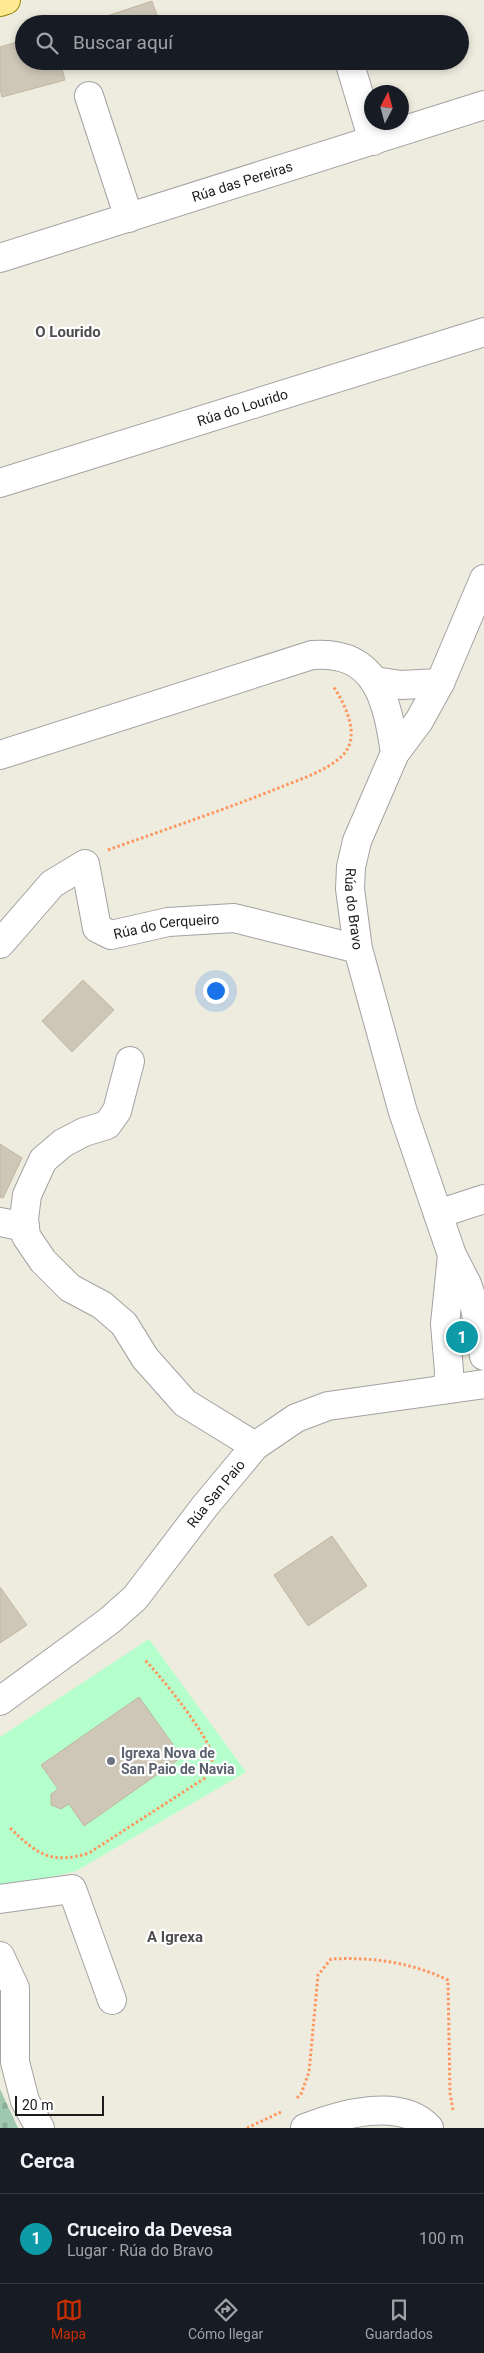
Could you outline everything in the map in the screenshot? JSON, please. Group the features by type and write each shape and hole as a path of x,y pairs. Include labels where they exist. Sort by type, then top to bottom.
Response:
{"main road":[{"path":"0,2 6,0"}],"street":[{"path":"352,70 373,141"},
{"path":"89,96 129,218"},
{"name":"Rúa das Pereiras","path":"0,258 484,105"},
{"name":"Rúa do Lourido","path":"0,483 484,332"},
{"name":"Rúa do Bravo","path":"484,579 440,683 419,721 395,753 357,842 351,867 350,889 358,949 403,1112 452,1255 467,1284 484,1356"},
{"path":"0,755 312,655 328,653 346,656 362,667 375,681 386,708 395,753"},
{"path":"375,681 401,686 440,683"},
{"path":"0,944 52,884 85,864"},
{"name":"Rúa do Cerqueiro","path":"85,864 97,928 111,936 168,922 234,918 358,949"},
{"path":"130,1061 117,1111 107,1125 84,1132 63,1143 43,1160 12,1225 26,1236 44,1261 70,1288 102,1305 124,1324 145,1358 185,1403 255,1446"},
{"path":"438,1214 484,1199"},
{"name":"Rúa do Bravo","path":"448,1388 449,1371 446,1324 452,1255"},
{"name":"Rúa San Paio","path":"0,1701 102,1627 134,1598 205,1506 255,1446 296,1418 328,1406 484,1384"},
{"path":"0,1898 72,1889 112,2000"},
{"path":"0,1956 16,1988 15,2062 25,2101 40,2128"},
{"path":"305,2128 329,2118 372,2111 398,2112 413,2116 430,2128"}],"path":[{"path":"85,864 86,858 318,772 343,755 350,739 350,717 330,682"},
{"path":"10,1828 30,1847 53,1858 72,1858 89,1853 205,1778 211,1766 212,1755 207,1742 162,1677 144,1659"},
{"path":"295,2100 301,2094 309,2072 318,1975 331,1959 359,1958 402,1962 448,1980 450,2093 454,2112"},
{"path":"247,2128 282,2112"}],"green space":[{"path":"149,1639 246,1772 76,1871 0,1890 0,1737"},
{"path":"0,2089 18,2128 0,2128"}],"building":[{"path":"152,1 157,15 110,15"},
{"path":"15,43 15,70 62,70 65,80 2,97 0,89 0,47"},
{"path":"83,980 114,1010 72,1052 42,1021"},
{"path":"0,1144 22,1158 3,1198 0,1197"},
{"path":"332,1536 367,1586 308,1626 274,1575"},
{"path":"0,1587 27,1625 0,1643"},
{"name":"Igrexa Nova de San Paio de Navia","path":"139,1697 182,1757 84,1826 69,1804 61,1809 51,1805 51,1794 58,1789 41,1765"}],"place":[{"name":"Cruceiro da Devesa","path":"462,1337"},
{"name":"Igrexa Nova de San Paio de Navia","path":"111,1761"}],"district":[{"name":"O Lourido","path":"68,332"},
{"name":"A Igrexa","path":"175,1937"}]}
